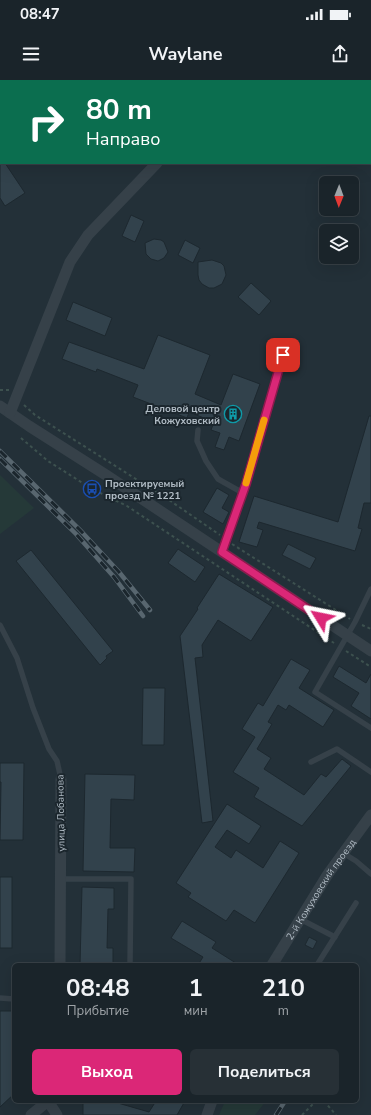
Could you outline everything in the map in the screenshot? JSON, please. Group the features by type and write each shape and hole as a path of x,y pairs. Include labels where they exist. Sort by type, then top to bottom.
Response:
{"street":[{"path":"10,413 70,262 88,236 156,164"},
{"path":"0,406 371,651"},
{"name":"улица Лобанова","path":"60,963 61,779"},
{"name":"2-й Кожуховский проезд","path":"273,963 342,853 371,815"},
{"path":"31,1115 46,1103"},
{"path":"49,1103 57,1115"},
{"path":"207,1115 211,1103"}],"lane":[{"path":"222,552 243,493 283,355"},
{"path":"198,430 197,441 206,461 218,480 243,493"},
{"path":"371,589 341,648 315,692 371,728"},
{"name":"улица Лобанова","path":"0,625 17,658 32,708 49,749 57,761 61,779"},
{"path":"311,762 337,750 371,772"},
{"path":"342,853 356,861 371,874"},
{"path":"60,879 131,879 130,963"},
{"path":"318,963 356,903"},
{"path":"300,919 335,936"},
{"path":"0,998 12,999"}],"path":[{"path":"24,401 24,406 36,415 169,500 244,553 355,622 371,629"},
{"path":"21,438 48,461 92,489 127,506 371,667"},
{"path":"302,1115 314,1103"},
{"path":"326,1103 336,1115"}],"green space":[{"path":"0,475 34,508 0,534"},
{"path":"224,1103 264,1103 255,1115 219,1115"}],"building":[{"path":"0,164 6,164 25,193 5,206 0,198"},
{"path":"131,215 144,221 135,242 122,236"},
{"path":"154,239 164,242 168,252 164,258 158,261 151,259 146,254 145,243"},
{"path":"185,240 200,248 193,263 178,255"},
{"path":"212,260 221,263 224,266 226,275 222,284 214,288 209,288 202,284 199,280 198,262"},
{"path":"251,283 271,301 259,315 238,297"},
{"path":"73,302 112,318 105,336 66,320"},
{"path":"158,335 210,355 195,394 221,405 233,374 260,384 239,441 229,437 224,450 215,447 220,433 211,430 214,422 189,412 187,418 133,397 138,385 97,369 96,372 62,359 69,342 144,369"},
{"path":"369,416 371,416 371,503 364,503 358,528 362,529 355,551 259,522 257,528 263,530 257,547 239,542 254,496 338,522"},
{"path":"217,488 229,495 222,508 229,512 223,524 203,512"},
{"path":"288,544 316,558 310,569 282,555"},
{"path":"178,549 205,567 195,582 168,563"},
{"path":"31,550 113,651 106,656 107,658 100,665 16,561"},
{"path":"219,574 273,607 251,641 218,620 202,645 203,657 195,658 213,821 202,823 180,636"},
{"path":"291,659 310,670 299,688 334,710 323,727 289,705 286,710 278,705 268,722 272,724 257,749 271,758 264,769 304,795 321,774 326,777 342,759 351,766 302,826 254,797 259,788 233,772 255,737 242,729 258,703 263,706"},
{"path":"339,666 366,683 371,674 371,719 351,706 359,693 333,677"},
{"path":"143,688 165,688 164,745 142,745"},
{"path":"0,763 24,763 23,840 0,840"},
{"path":"85,774 135,775 134,800 111,799 110,848 135,848 134,872 83,871"},
{"path":"227,804 261,826 249,844 227,830 215,847 231,858 236,850 263,868 280,841 299,853 255,923 234,910 226,921 188,897 191,893 176,883"},
{"path":"0,877 12,877 12,948 0,948"},
{"path":"82,887 114,888 114,909 108,909 107,948 113,948 113,963 80,963"},
{"path":"182,921 216,942 212,948 236,963 199,963 203,957 171,938"},
{"path":"309,937 317,941 313,949 305,945"},
{"path":"0,1011 12,1011 12,1096 0,1107"},
{"path":"83,1103 118,1103 149,1112 155,1103 184,1103 177,1115 83,1115"}],"railway":[{"path":"0,451 80,530 119,572 150,610"},
{"path":"0,459 76,534 114,577 143,616"},
{"path":"276,1115 284,1103"}],"slow traffic":[{"path":"246,483 264,420"}],"place":[{"name":"Деловой центр Кожуховский","path":"233,414"},
{"name":"Проектируемый проезд № 1221","path":"92,489"}],"route":[{"path":"283,355 246,484 222,552 321,618"}]}
